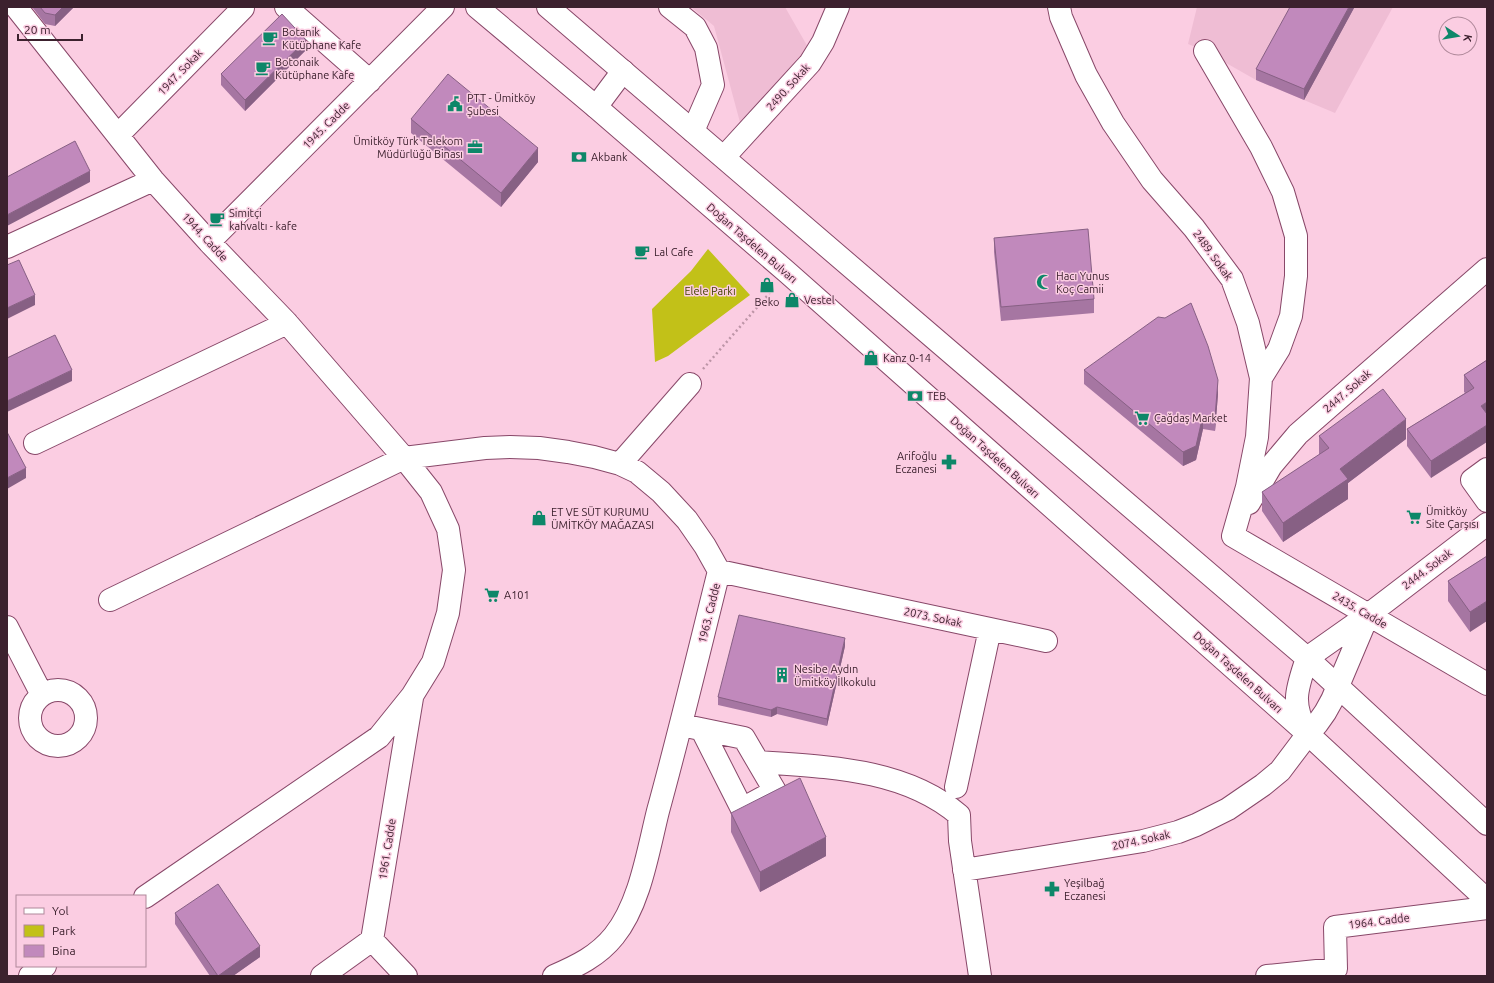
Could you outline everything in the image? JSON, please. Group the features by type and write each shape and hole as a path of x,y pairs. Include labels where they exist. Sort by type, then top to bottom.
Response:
{"street":[{"name":"1944. Cadde","path":"16,7 153,180 209,242 287,323 404,458 430,492 448,529 454,570 448,614 433,662 412,696 379,737 146,896"},
{"path":"286,7 370,81"},
{"name":"1945. Cadde","path":"209,242 443,7"},
{"name":"Doğan Taşdelen Bulvarı","path":"477,7 596,107 788,273 1308,734 1487,900"},
{"path":"548,7 1307,658 1487,824"},
{"path":"670,7 695,27 706,48 712,85 693,131"},
{"name":"2490. Sokak","path":"724,157 810,63 823,42 838,7"},
{"name":"2489. Sokak","path":"1059,7 1061,17 1086,75 1113,123 1152,180 1194,228 1232,279 1248,323 1261,378 1258,436 1247,487 1233,536"},
{"name":"1947. Sokak","path":"118,136 243,8"},
{"path":"1205,51 1261,147 1283,192 1296,236 1296,276 1291,316 1279,349 1261,378"},
{"path":"596,107 623,71"},
{"path":"7,247 153,180"},
{"name":"2447. Sokak","path":"1233,536 1252,498 1271,466 1298,434 1487,269"},
{"path":"35,443 287,323"},
{"path":"620,464 690,384"},
{"name":"1963. Cadde","path":"110,600 404,458 485,448 539,448 594,456 620,464 637,472 661,492 687,520 705,546 719,571 692,727 627,915 614,936 597,953 574,967 554,976"},
{"path":"1487,469 1472,480 1487,501"},
{"name":"2444. Sokak","path":"1307,658 1368,615 1487,524"},
{"name":"2435. Cadde","path":"1233,536 1487,684"},
{"name":"2073. Sokak","path":"719,571 1046,641"},
{"name":"2444. Sokak","path":"1338,686 1368,615"},
{"path":"7,627 42,696"},
{"path":"956,787 990,629"},
{"path":"1307,658 1298,686 1296,702 1299,717 1308,734"},
{"name":"2074. Sokak","path":"964,870 1143,842 1196,825 1228,809 1263,785 1280,771 1308,734 1325,715 1332,703 1338,686"},
{"name":"1961. Cadde","path":"372,940 412,696"},
{"path":"692,727 744,738 775,791 742,809 692,727"},
{"path":"758,762 839,768 872,774 916,789 940,801 959,815 960,841 980,976"},
{"name":"1964. Cadde","path":"1267,976 1336,970 1335,927 1487,908"},
{"path":"322,976 372,940 406,976"},
{"path":"30,976 44,967"}],"path":[{"path":"690,384 788,273"}],"shaded area":[{"path":"691,7 785,7 809,49 741,126 714,26"},
{"path":"1197,7 1393,7 1335,113 1256,80 1205,51 1188,44"}],"green space":[{"name":"Elele Parkı","path":"708,249 750,295 668,356 655,362 652,309 691,271"}],"building":[{"path":"40,7 63,7 55,15 45,13"},
{"path":"1290,7 1349,7 1304,89 1256,69"},
{"name":"Botonaik Kütüphane Kafe","path":"282,14 306,40 245,100 221,74"},
{"name":"Ümitköy Türk Telekom Müdürlüğü Binası","path":"448,74 538,148 501,193 411,119"},
{"path":"75,141 90,171 7,215 7,177"},
{"name":"Hacı Yunus Koç Camii","path":"1088,229 1094,299 1001,307 994,238"},
{"path":"19,260 35,295 7,308 7,265"},
{"path":"1191,303 1208,346 1218,380 1215,417 1203,415 1196,446 1183,452 1084,370 1158,317 1165,318"},
{"path":"55,335 72,370 7,401 7,358"},
{"path":"1487,360 1487,402 1481,406 1487,414 1487,425 1431,461 1407,429 1474,388 1464,375"},
{"path":"1383,389 1406,419 1340,469 1348,479 1283,523 1262,492 1329,448 1319,436"},
{"path":"7,432 26,468 7,478"},
{"path":"1487,556 1487,601 1470,612 1448,581"},
{"name":"Nesibe Aydın Ümitköy İlkokulu","path":"739,615 845,638 827,719 777,707 771,710 718,697"},
{"path":"800,778 826,837 760,872 731,813"},
{"path":"218,884 260,946 218,976 175,913"}],"place":[{"name":"Botanik Kütüphane Kafe","path":"270,38"},
{"name":"Botonaik Kütüphane Kafe","path":"263,68"},
{"name":"PTT - Ümitköy Şubesi","path":"455,104"},
{"name":"Ümitköy Türk Telekom Müdürlüğü Binası","path":"475,147"},
{"name":"Akbank","path":"579,157"},
{"name":"Simitçi kahvaltı - kafe","path":"217,219"},
{"name":"Lal Cafe","path":"642,252"},
{"name":"Hacı Yunus Koç Camii","path":"1044,282"},
{"name":"Beko","path":"767,285"},
{"name":"Vestel","path":"792,300"},
{"name":"Kanz 0-14","path":"871,358"},
{"name":"TEB","path":"915,396"},
{"name":"Çağdaş Market","path":"1142,418"},
{"name":"Arifoğlu Eczanesi","path":"949,462"},
{"name":"Ümitköy Site Çarşısı","path":"1414,517"},
{"name":"ET VE SÜT KURUMU ÜMİTKÖY MAĞAZASI","path":"539,518"},
{"name":"A101","path":"492,595"},
{"name":"Nesibe Aydın Ümitköy İlkokulu","path":"782,675"},
{"name":"Yeşilbağ Eczanesi","path":"1052,889"}]}
